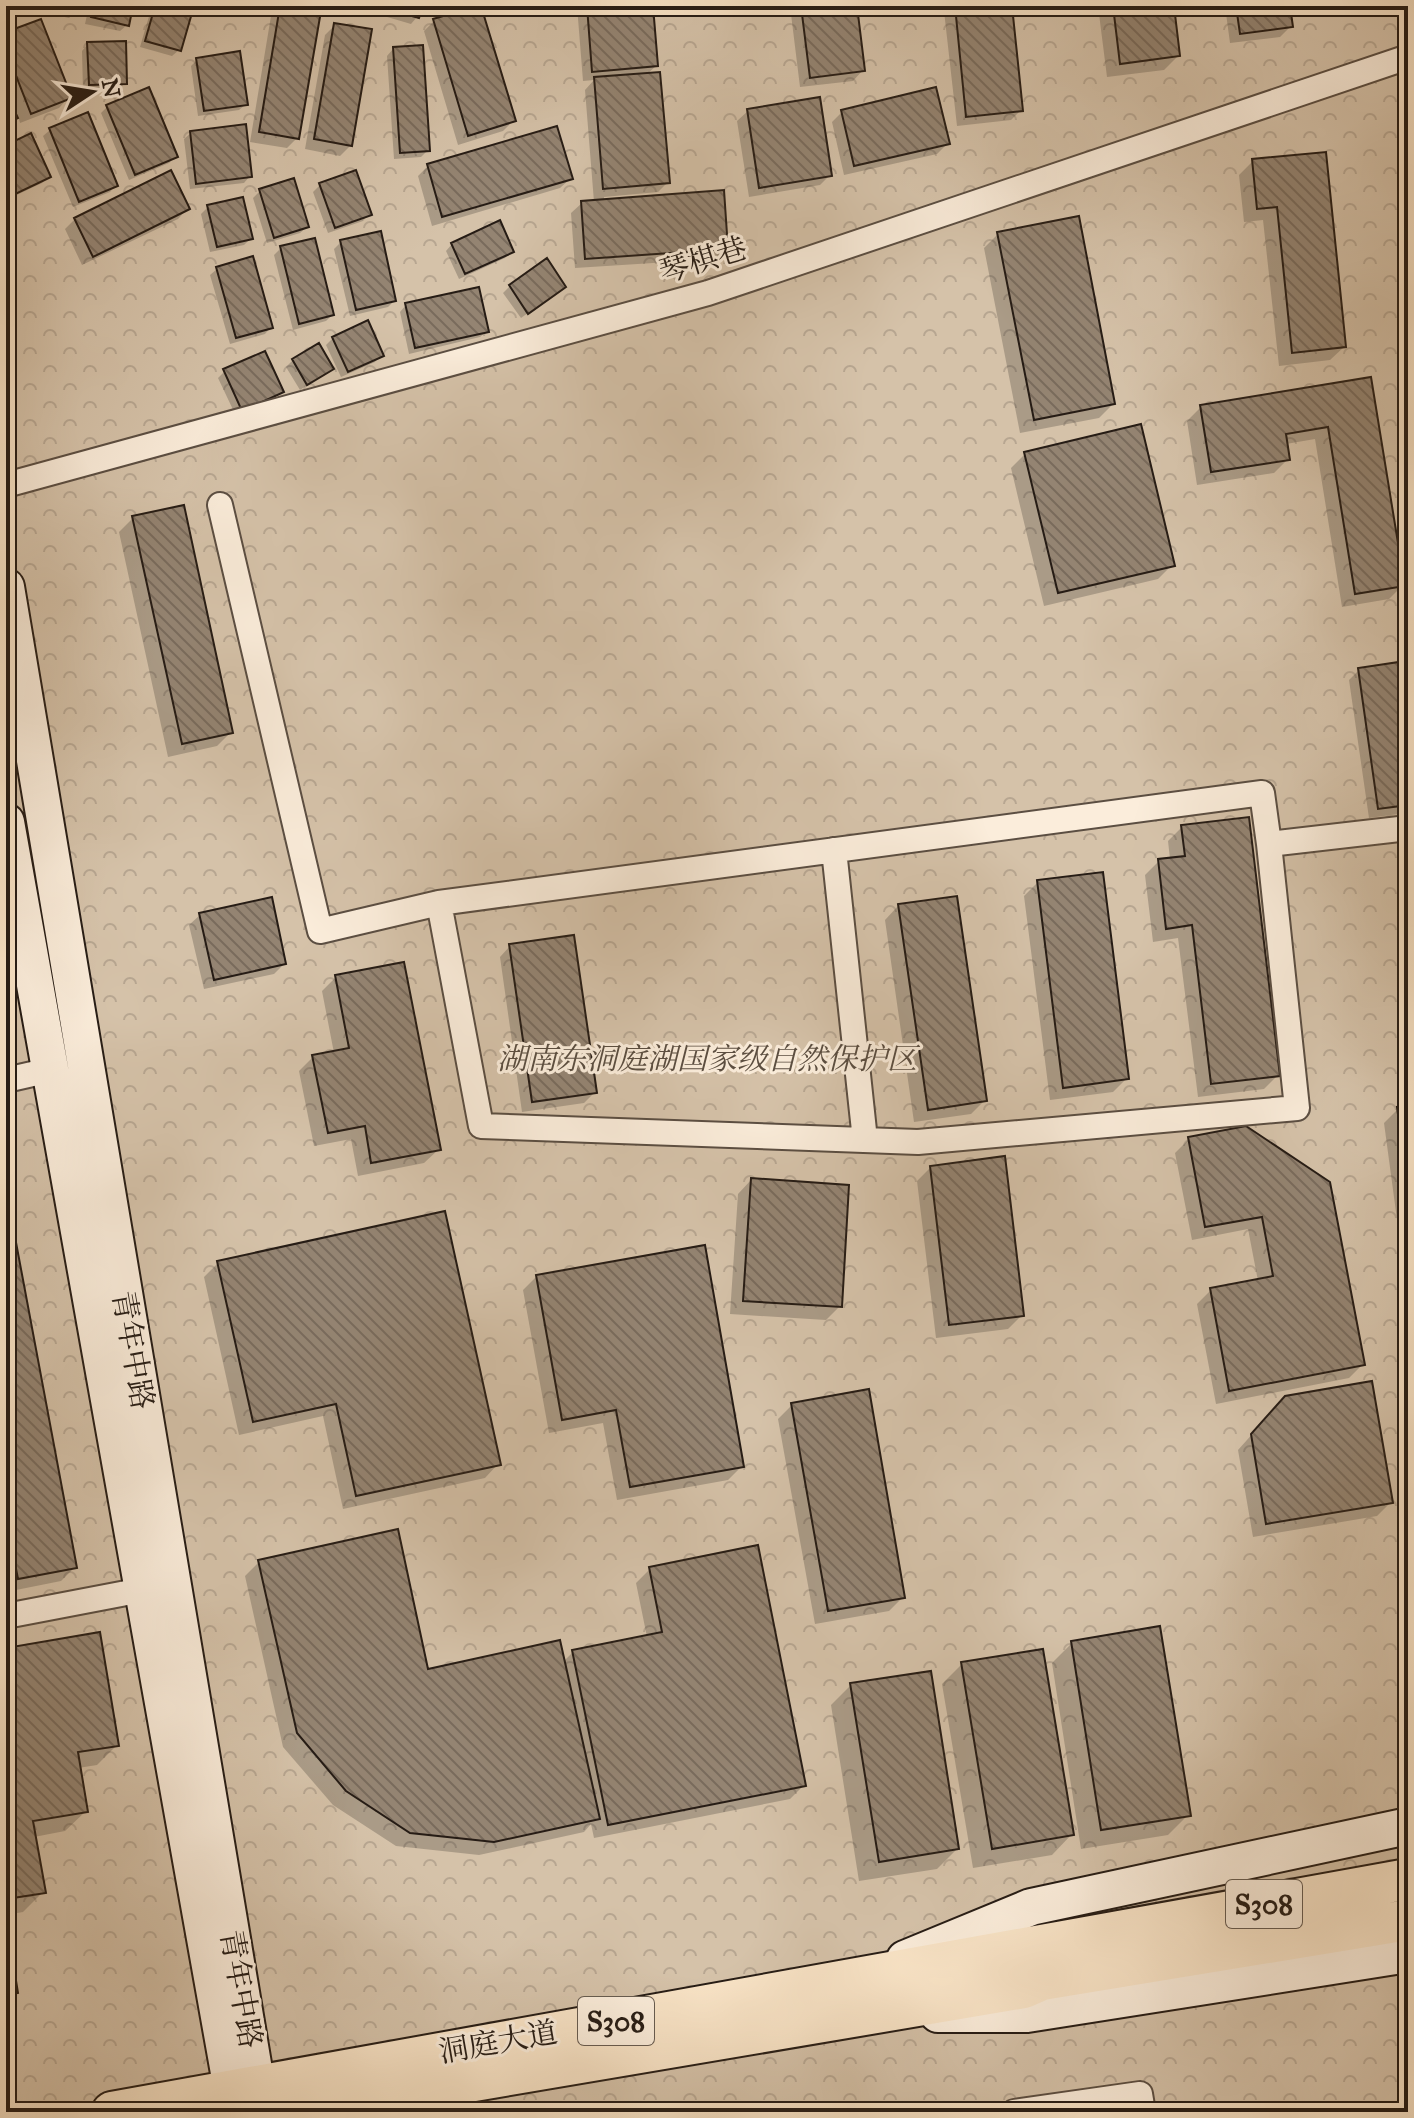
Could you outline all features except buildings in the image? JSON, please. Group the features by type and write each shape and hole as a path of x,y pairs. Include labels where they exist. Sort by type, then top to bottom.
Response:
{"main road":[{"name":"青年中路","path":"6,587 246,2100"},
{"name":"青年中路","path":"6,822 142,1590 246,2100"},
{"path":"865,1976 1031,1907 1408,1826"},
{"name":"洞庭大道","path":"112,2112 246,2100 865,1976 1408,1879"},
{"name":"洞庭大道","path":"291,2112 885,2014 1024,1988 1042,1980 1408,1920"},
{"path":"885,2014 1027,2014 1408,1954"}],"street":[{"name":"琴棋巷","path":"6,485 708,293 1408,57"},
{"path":"220,505 320,931 439,903 1262,793 1297,1108 918,1142 481,1126 439,903"},
{"path":"1269,844 1408,828"},
{"path":"834,850 865,1140"},
{"path":"6,1080 50,1070"},
{"path":"6,1616 142,1590"},
{"path":"1014,2112 1140,2094 1143,2112"}],"green space":[{"name":"湖南东洞庭湖国家级自然保护区","path":"6,6 1408,6 1408,2112 6,2112"}]}
